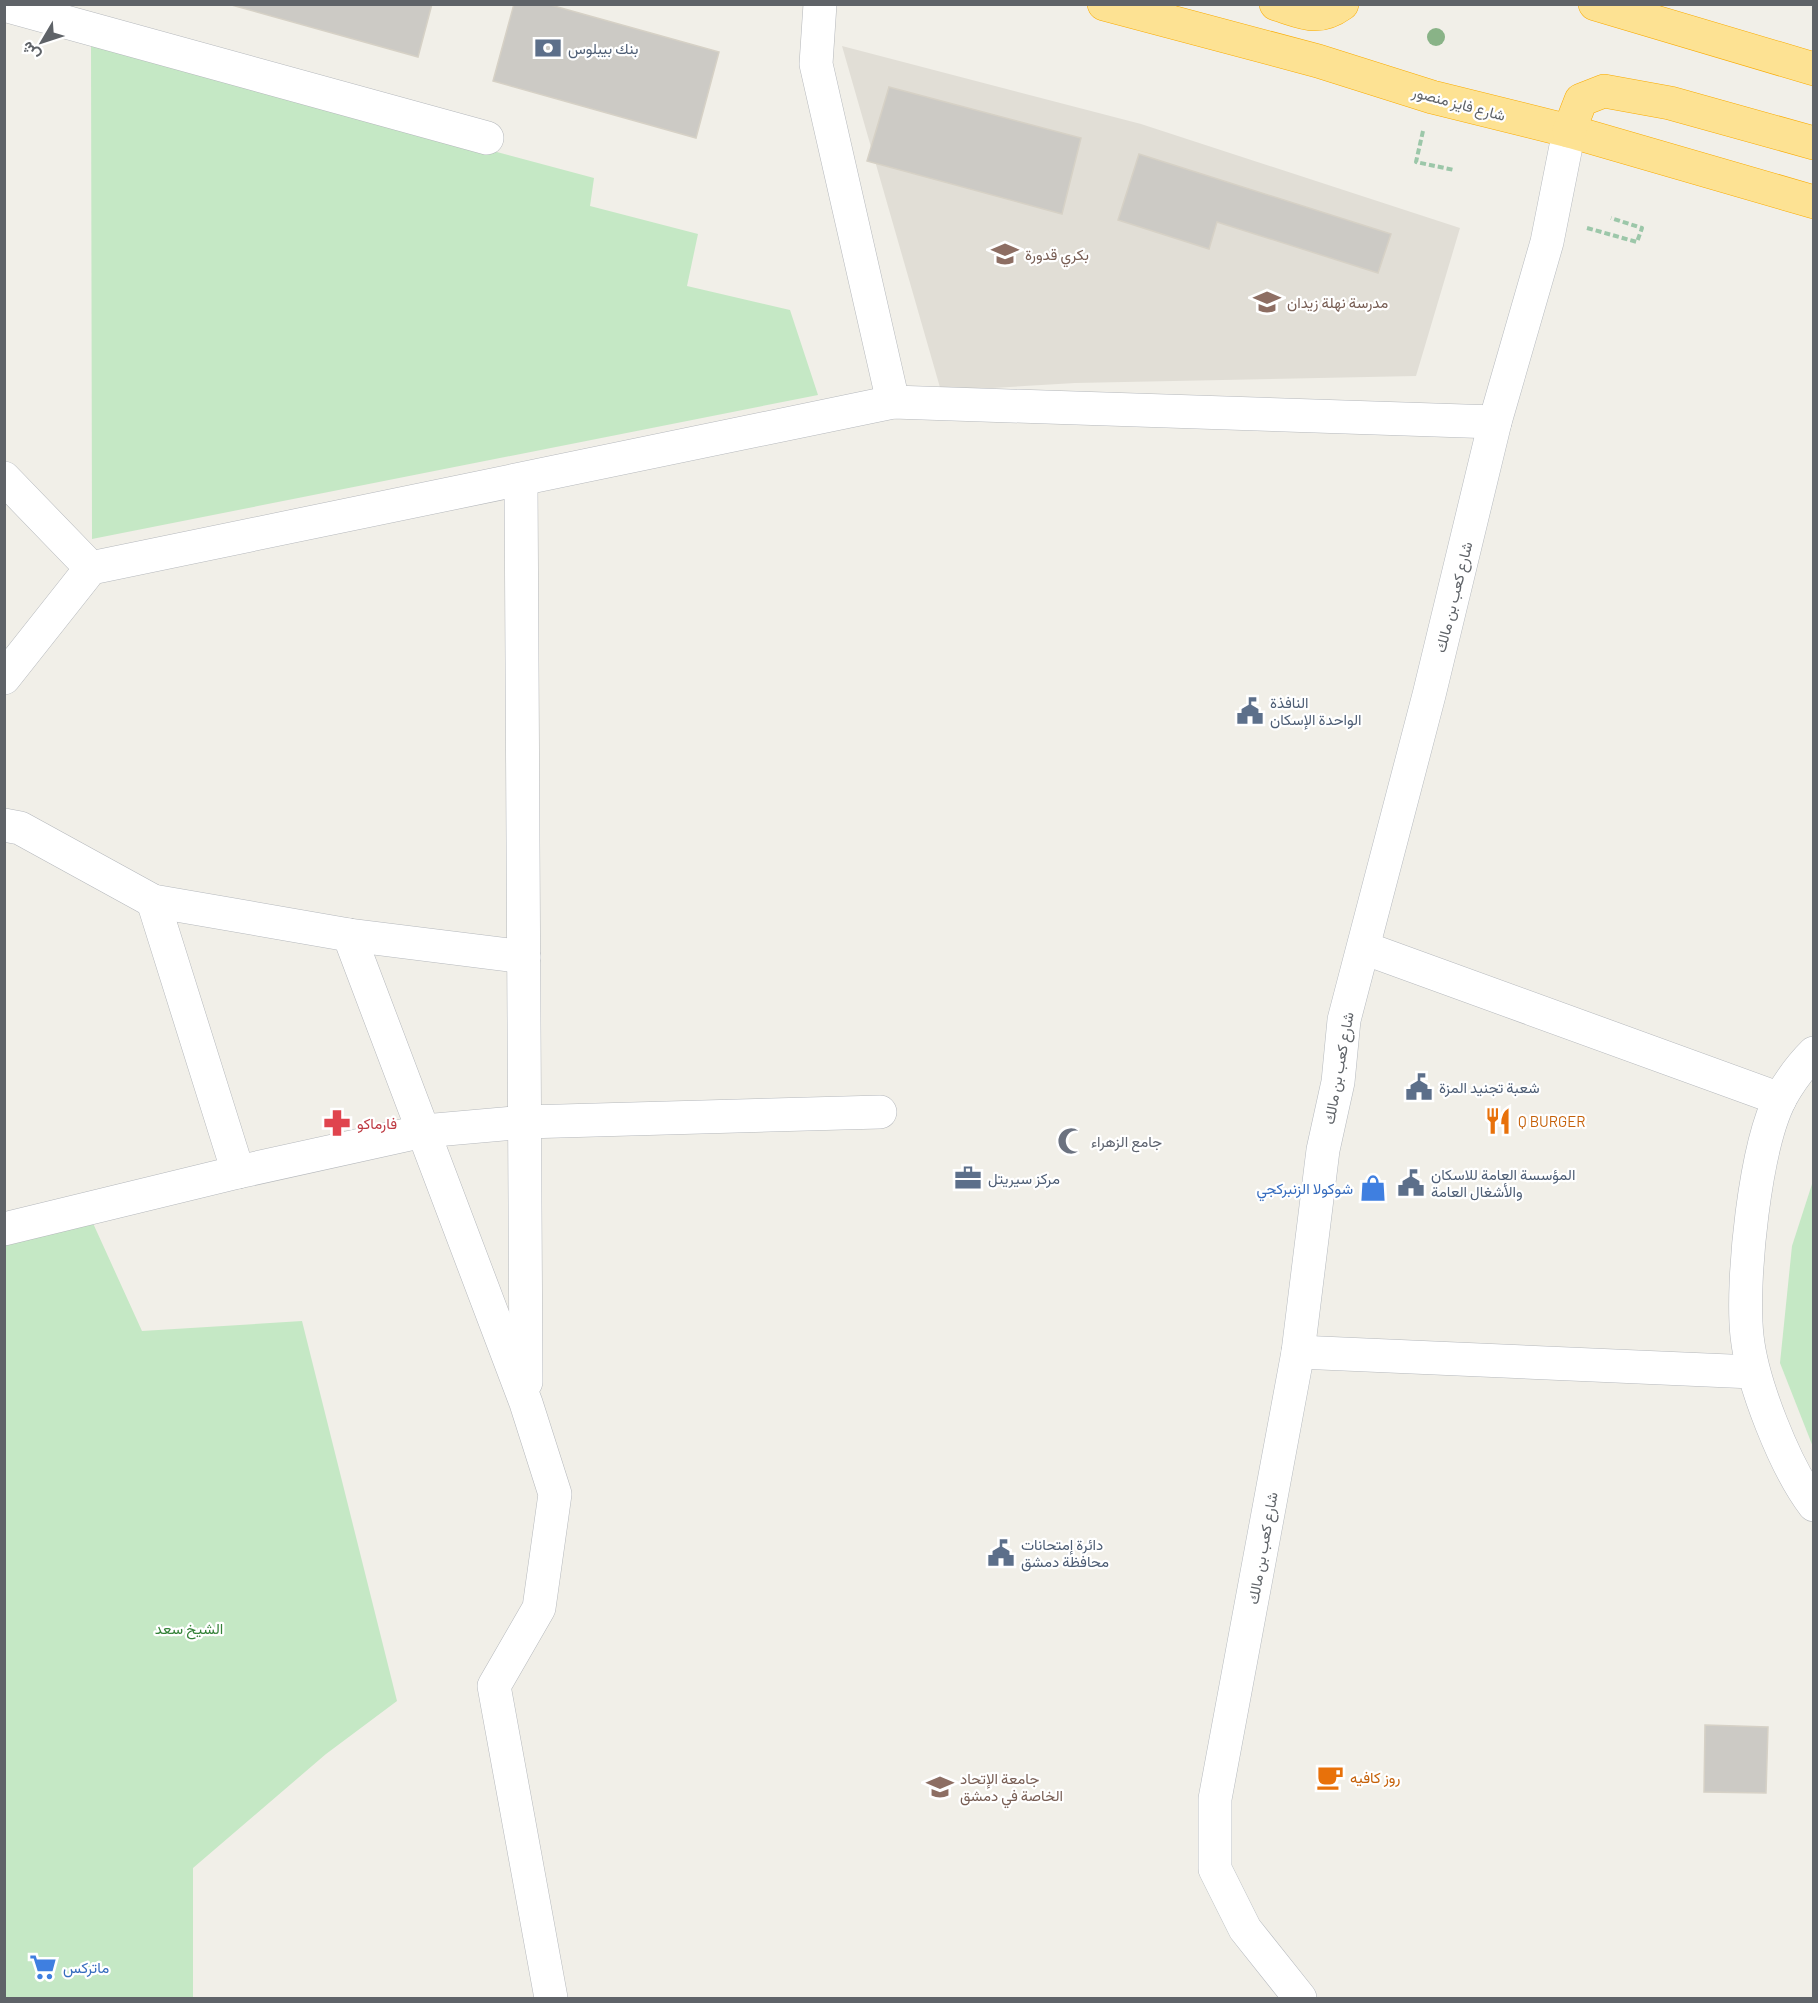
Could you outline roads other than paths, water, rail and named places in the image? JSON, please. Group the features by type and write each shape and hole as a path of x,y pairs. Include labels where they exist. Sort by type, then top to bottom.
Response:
{"highway":[{"name":"شارع فايز منصور","path":"1104,4 1318,62 1431,97 1569,130 1814,202"},
{"path":"1276,4 1317,16 1330,13 1342,4"},
{"path":"1594,4 1814,69"},
{"path":"1569,130 1581,100 1604,92 1670,103 1814,143"}],"street":[{"path":"820,4 816,64 893,402"},
{"path":"4,5 487,138"},
{"name":"شارع كعب بن مالك","path":"1300,1998 1245,1929 1215,1869 1215,1799 1298,1352 1323,1150 1338,1082 1344,1020 1426,707 1495,422 1547,242 1569,130"},
{"path":"4,678 91,568 893,402 1495,422"},
{"path":"4,478 91,568"},
{"path":"521,480 526,1403"},
{"path":"4,825 20,828 153,901 349,935 524,957"},
{"path":"153,901 238,1172"},
{"path":"349,935 526,1403 555,1494 539,1608 494,1686 551,1998"},
{"path":"1364,948 1780,1099"},
{"path":"1814,1053 1800,1067 1780,1099 1759,1169 1748,1265 1747,1336 1753,1372 1769,1418 1797,1479 1814,1505"},
{"path":"4,1230 238,1172 424,1131 525,1122 880,1112"},
{"path":"1298,1352 1753,1372"}],"place":[{"name":"بنك بيبلوس","path":"548,48"},
{"name":"بكري قدورة","path":"1005,254"},
{"name":"مدرسة نهلة زيدان","path":"1267,302"},
{"name":"النافذة الواحدة الإسكان","path":"1250,711"},
{"name":"شعبة تجنيد المزة","path":"1419,1087"},
{"name":"Q BURGER","path":"1498,1121"},
{"name":"فارماكو","path":"337,1123"},
{"name":"جامع الزهراء","path":"1071,1141"},
{"name":"مركز سيريتل","path":"968,1178"},
{"name":"المؤسسة العامة للاسكان والأشغال العامة","path":"1411,1183"},
{"name":"شوكولا الزنبركجي","path":"1373,1188"},
{"name":"دائرة إمتحانات محافظة دمشق","path":"1001,1553"},
{"name":"روز كافيه","path":"1330,1777"},
{"name":"جامعة الإتحاد الخاصة في دمشق","path":"940,1787"},
{"name":"ماتركس","path":"43,1967"}],"park label":[{"name":"الشيخ سعد","path":"189,1628"}]}
